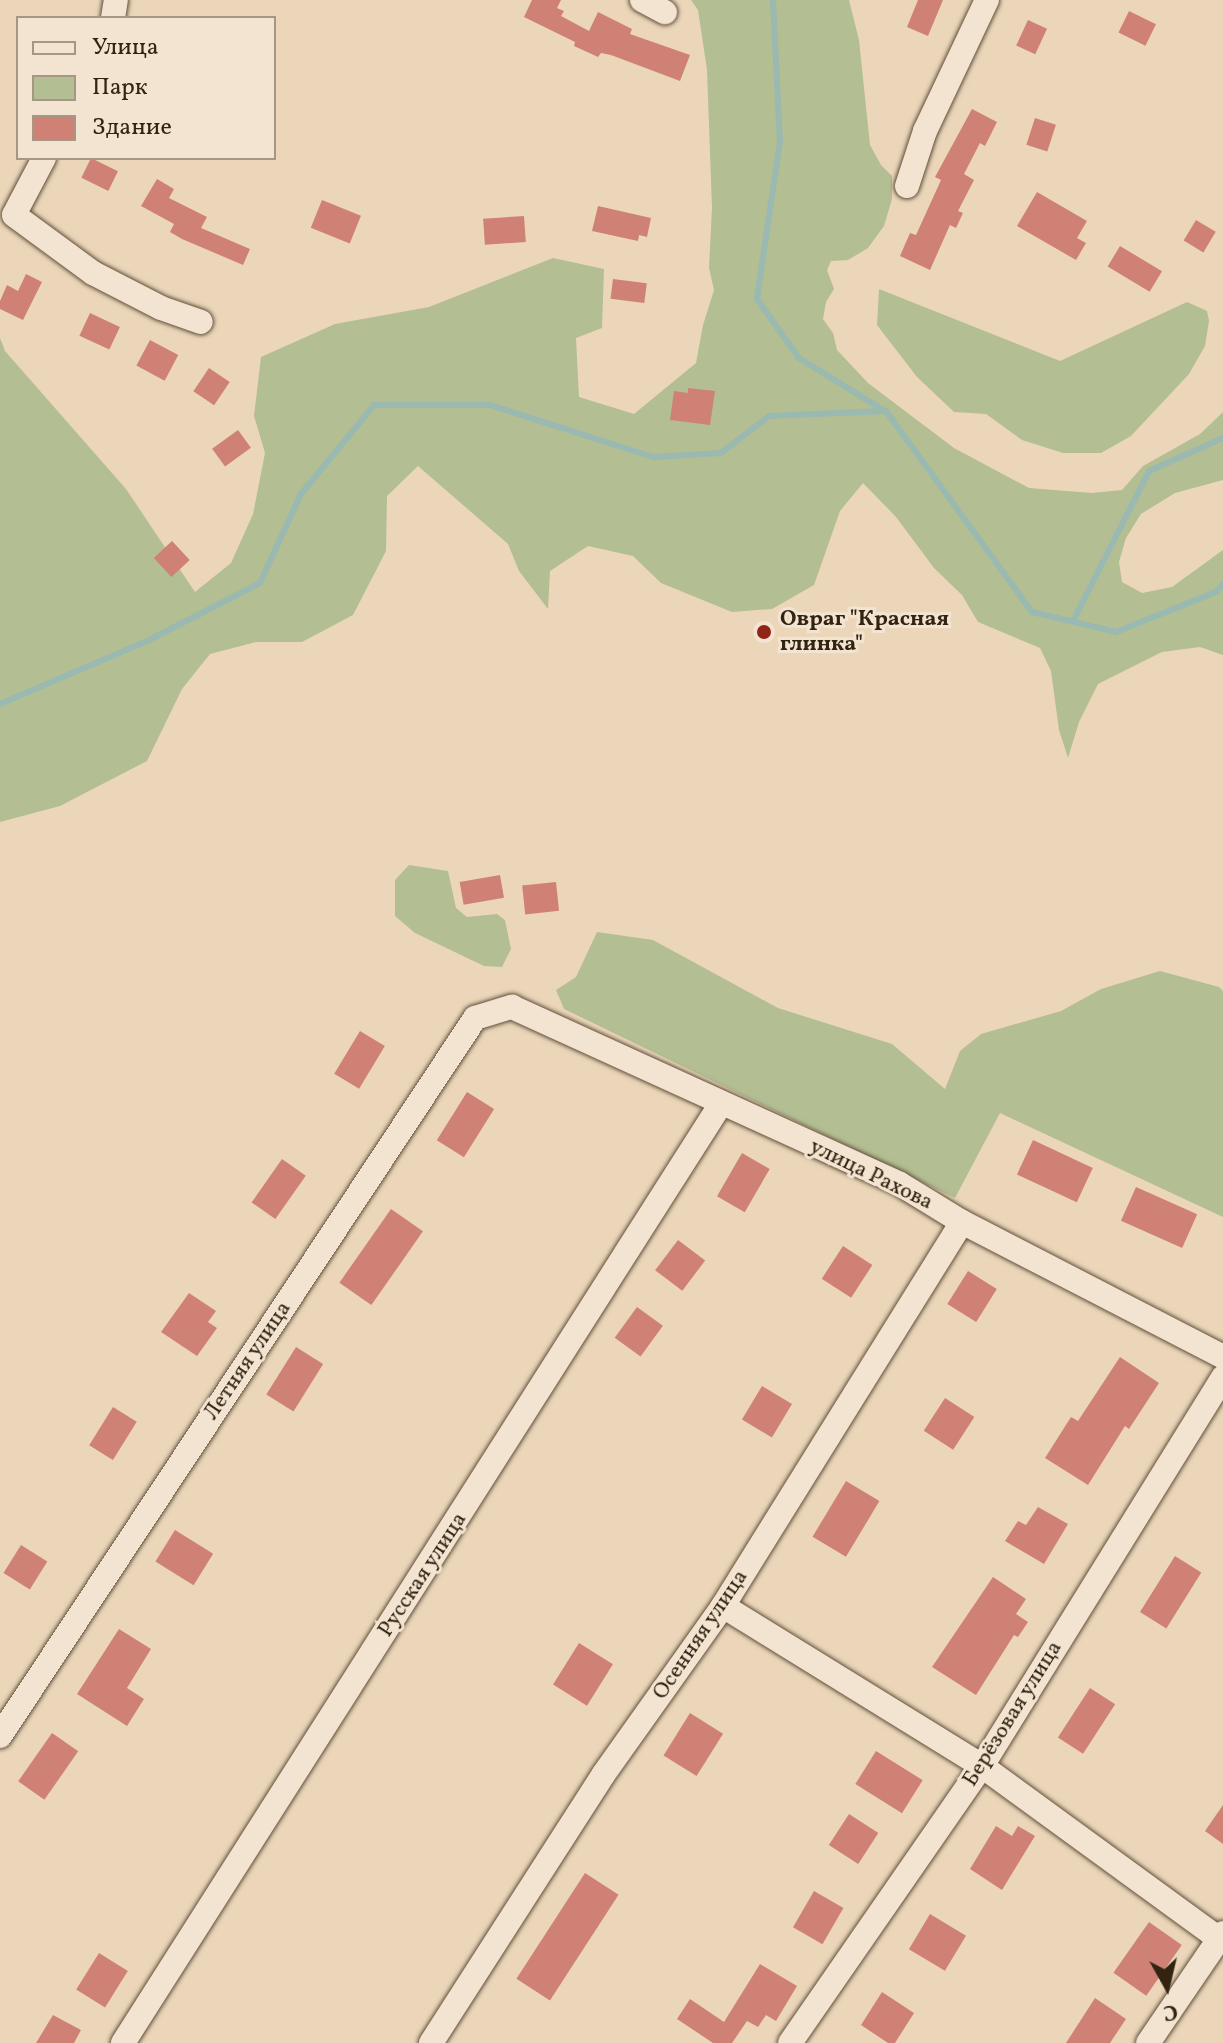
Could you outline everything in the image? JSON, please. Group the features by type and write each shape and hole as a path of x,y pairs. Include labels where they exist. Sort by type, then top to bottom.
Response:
{"street":[{"path":"642,0 665,12"},
{"path":"907,186 925,131 987,0"},
{"path":"43,160 14,215 93,273 161,308 201,322"},
{"name":"улица Рахова","path":"512,1007 720,1105 900,1184 962,1222 1223,1357"},
{"name":"Летняя улица","path":"0,1736 475,1018 512,1007"},
{"name":"Русская улица","path":"123,2043 720,1105"},
{"name":"Осенняя улица","path":"431,2043 603,1775 723,1606 962,1222"},
{"name":"Берёзовая улица","path":"790,2043 982,1766 1223,1377"},
{"path":"723,1606 982,1766 1222,1938 1148,2043"}],"green space":[{"path":"691,0 849,0 859,40 870,145 881,165 892,176 892,199 884,226 868,248 848,260 831,261 827,270 834,289 826,302 823,319 833,333 837,350 868,383 954,448 1029,488 1092,493 1122,490 1143,466 1200,434 1223,412 1223,480 1175,493 1141,514 1126,538 1119,562 1122,582 1142,593 1172,587 1223,550 1223,655 1200,647 1162,652 1098,684 1079,722 1068,758 1059,730 1051,671 1040,648 978,622 962,595 934,568 896,517 863,483 840,511 814,585 772,609 732,612 661,583 633,556 588,546 550,571 548,609 519,571 508,544 418,466 387,496 386,551 353,615 302,642 256,642 210,654 182,689 147,761 60,806 0,822 0,338 5,351 126,489 195,592 231,563 253,514 265,453 254,416 261,357 335,324 429,307 553,258 604,269 602,328 576,338 579,397 634,414 696,363 714,290 709,268 712,208 707,70 698,10"},
{"path":"879,289 1060,361 1187,302 1207,311 1209,321 1205,346 1189,374 1131,436 1101,453 1063,453 1022,440 986,414 954,412 917,377 877,325"},
{"path":"409,865 448,871 456,908 467,917 497,914 505,920 511,949 502,967 484,966 415,933 395,916 395,880"},
{"path":"597,932 653,940 778,1008 892,1044 945,1089 960,1051 981,1034 1061,1011 1101,989 1160,971 1219,987 1223,991 1223,1217 1000,1113 955,1198 564,1009 556,990 576,977"}],"building":[{"path":"532,0 561,0 557,8 564,11 561,16 589,31 598,12 632,29 630,34 690,55 680,81 611,55 601,53 598,57 574,46 575,42 524,17"},
{"path":"918,0 943,0 928,36 907,27"},
{"path":"1129,11 1156,24 1145,46 1118,33"},
{"path":"1028,20 1047,29 1035,54 1016,45"},
{"path":"972,109 997,122 985,146 980,143 964,174 974,180 958,211 963,213 956,228 950,225 930,270 900,256 910,233 916,235 941,180 935,177"},
{"path":"1035,118 1056,125 1047,151 1026,145"},
{"path":"90,160 118,171 108,191 81,178"},
{"path":"157,179 174,189 169,198 207,217 201,228 250,249 243,265 182,239 170,232 174,224 141,206"},
{"path":"1037,192 1087,221 1077,238 1086,243 1076,260 1017,226"},
{"path":"322,200 361,216 350,244 311,228"},
{"path":"598,206 651,218 647,237 639,235 638,241 592,231"},
{"path":"524,216 526,242 485,245 483,219"},
{"path":"1196,220 1216,232 1203,252 1184,241"},
{"path":"1120,246 1162,271 1150,292 1108,267"},
{"path":"26,274 42,282 23,320 0,309 0,301 7,285 18,291"},
{"path":"613,279 647,283 644,303 611,299"},
{"path":"90,313 120,327 109,350 79,336"},
{"path":"150,340 178,355 165,381 136,366"},
{"path":"209,368 230,382 214,405 193,391"},
{"path":"688,388 715,391 710,425 670,420 674,391 688,393"},
{"path":"238,430 251,448 225,467 212,449"},
{"path":"172,541 190,560 171,577 154,558"},
{"path":"500,875 504,898 464,905 460,882"},
{"path":"556,882 559,911 525,914 522,886"},
{"path":"360,1031 385,1046 359,1089 334,1074"},
{"path":"467,1092 494,1109 464,1157 437,1140"},
{"path":"1033,1140 1093,1168 1077,1202 1017,1174"},
{"path":"742,1153 770,1169 745,1212 717,1196"},
{"path":"282,1159 306,1176 275,1219 252,1202"},
{"path":"1136,1187 1197,1214 1182,1248 1121,1221"},
{"path":"391,1209 423,1231 371,1305 339,1283"},
{"path":"678,1240 705,1260 682,1291 655,1270"},
{"path":"843,1246 872,1265 851,1298 822,1279"},
{"path":"968,1271 997,1289 976,1322 947,1304"},
{"path":"189,1293 216,1311 208,1322 217,1328 197,1356 161,1332"},
{"path":"637,1307 663,1326 641,1357 615,1338"},
{"path":"296,1347 323,1364 293,1411 266,1394"},
{"path":"1120,1357 1159,1383 1129,1429 1125,1426 1088,1485 1045,1458 1071,1417 1078,1421"},
{"path":"762,1386 792,1404 772,1437 742,1419"},
{"path":"945,1398 974,1417 953,1450 924,1431"},
{"path":"113,1407 137,1422 113,1460 89,1445"},
{"path":"846,1481 879,1501 846,1557 813,1537"},
{"path":"1038,1507 1068,1524 1044,1564 1005,1541 1018,1521 1026,1525"},
{"path":"175,1530 213,1554 194,1585 155,1561"},
{"path":"21,1545 47,1561 30,1589 4,1573"},
{"path":"1175,1556 1201,1572 1166,1628 1140,1612"},
{"path":"993,1577 1026,1599 1016,1614 1028,1622 1018,1637 1014,1635 976,1695 932,1667"},
{"path":"119,1629 151,1649 127,1688 144,1699 127,1726 77,1694"},
{"path":"579,1643 613,1664 587,1706 553,1685"},
{"path":"1090,1688 1115,1704 1083,1754 1058,1737"},
{"path":"690,1713 723,1734 697,1776 664,1755"},
{"path":"52,1733 78,1751 44,1800 18,1781"},
{"path":"876,1751 923,1780 902,1813 855,1784"},
{"path":"1223,1805 1223,1844 1205,1831"},
{"path":"849,1814 878,1833 858,1864 829,1845"},
{"path":"996,1826 1012,1836 1018,1826 1035,1836 1002,1890 970,1869"},
{"path":"585,1873 619,1895 550,2000 516,1979"},
{"path":"814,1891 843,1908 822,1944 793,1927"},
{"path":"930,1914 966,1936 945,1971 909,1949"},
{"path":"1149,1922 1182,1945 1146,1996 1113,1973"},
{"path":"99,1953 128,1971 105,2007 76,1989"},
{"path":"760,1964 797,1986 776,2021 766,2015 758,2027 747,2021 732,2043 713,2043 677,2019 690,1999 724,2022"},
{"path":"882,1992 914,2013 895,2043 888,2043 861,2025"},
{"path":"1095,1998 1126,2019 1110,2043 1066,2043"},
{"path":"53,2015 81,2030 74,2043 36,2043"}],"waterway":[{"path":"773,0 780,141 757,299 799,358 883,410"},
{"path":"0,704 149,640 260,583 301,494 374,405 490,405 653,457 721,453 769,416 886,411 1032,612 1116,632 1216,592 1223,584"},
{"path":"1073,621 1149,471 1223,438"}],"place":[{"name":"Овраг \"Красная глинка\"","path":"764,632"}]}
